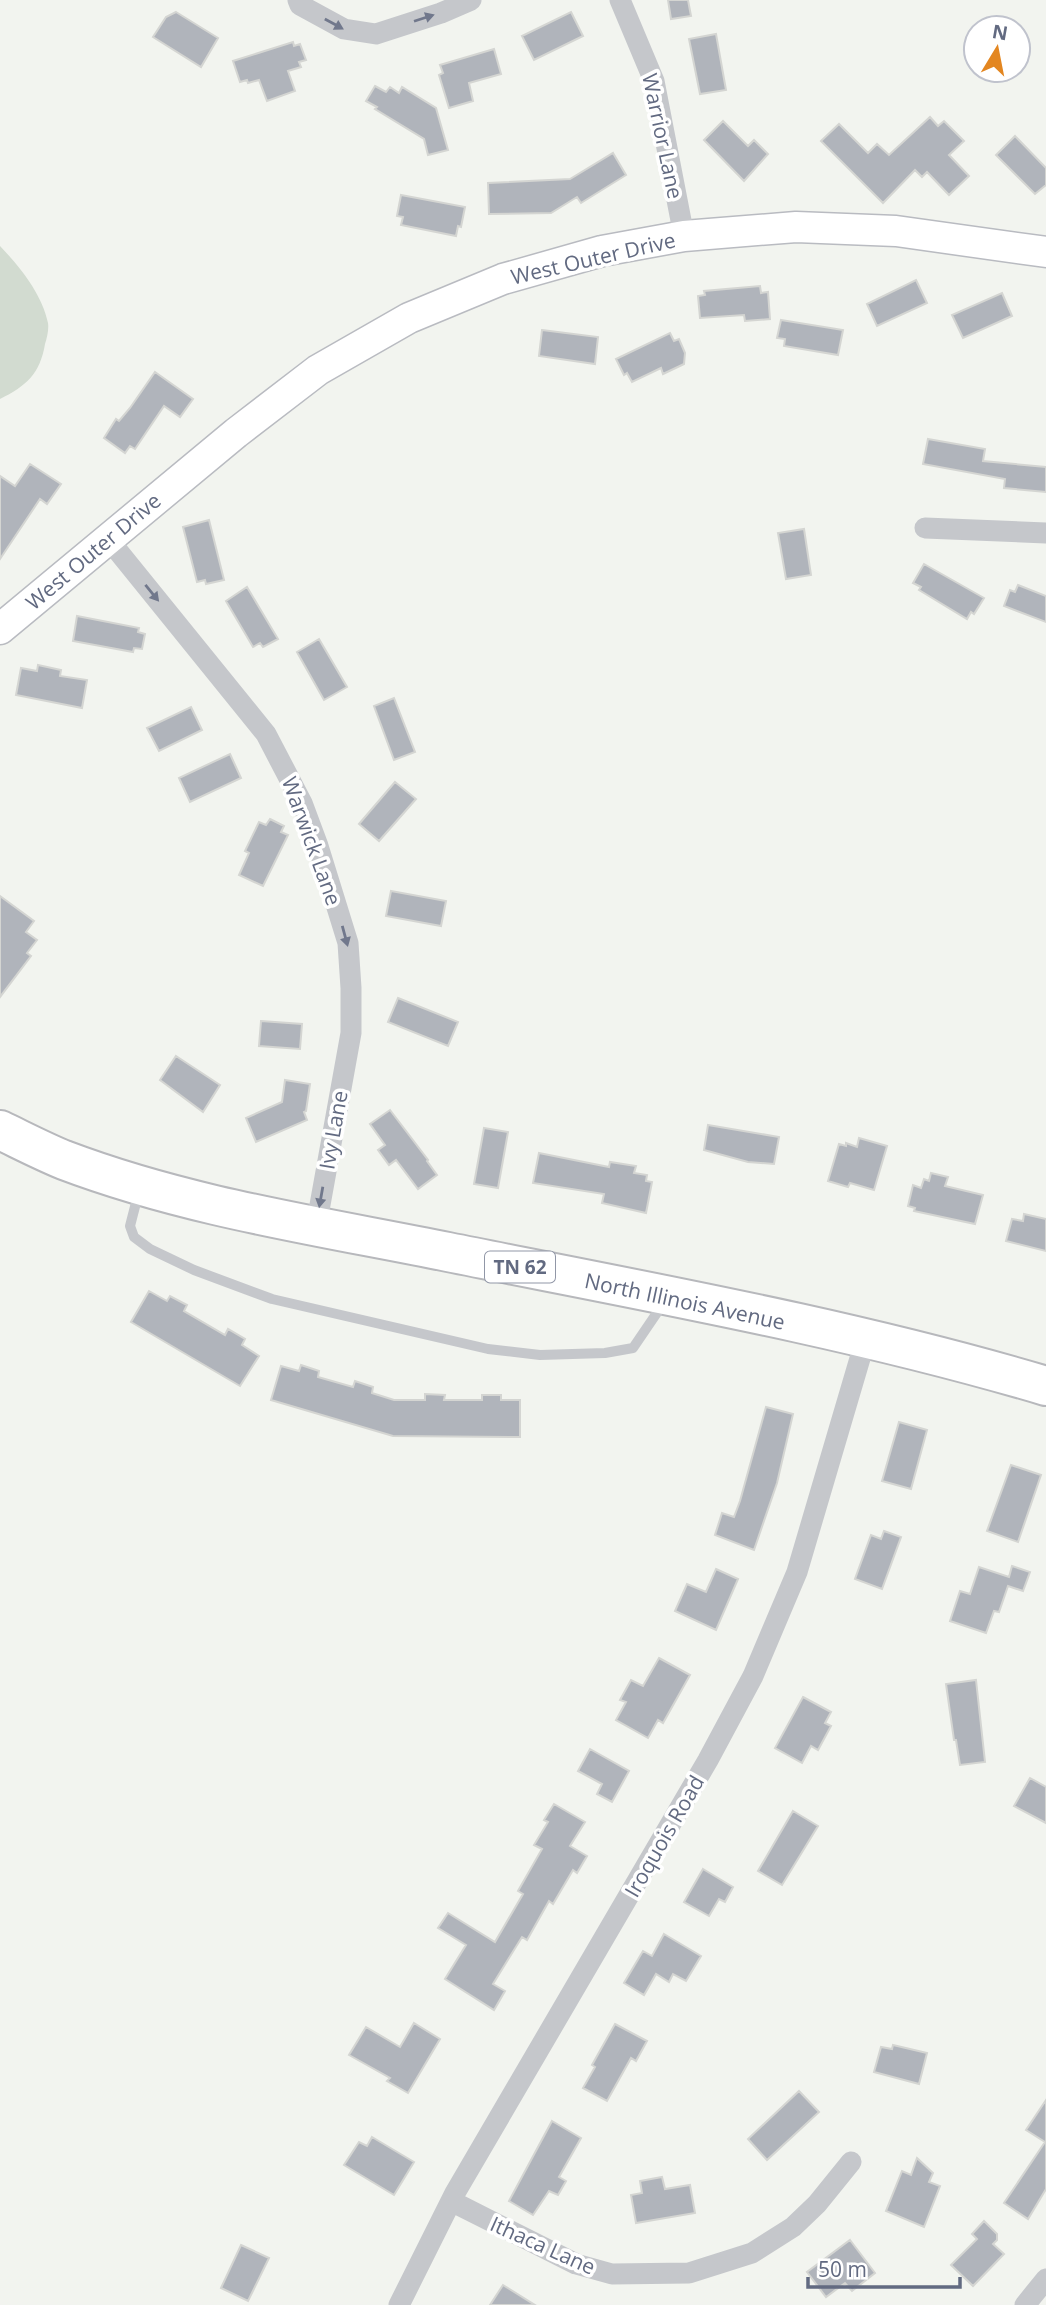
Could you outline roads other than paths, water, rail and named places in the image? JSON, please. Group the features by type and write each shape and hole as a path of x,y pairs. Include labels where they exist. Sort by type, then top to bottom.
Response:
{"highway":[{"name":"North Illinois Avenue","path":"0,1130 63,1159 140,1185 227,1209 866,1338 1046,1386"}],"street":[{"path":"298,0 300,5 344,29 376,34 441,13 471,0"},
{"name":"Warrior Lane","path":"620,0 654,81 684,236"},
{"name":"West Outer Drive","path":"0,629 236,433 318,370 410,318 503,279 602,251 684,236 796,227 850,228 938,236 1046,252"},
{"path":"925,528 1046,533"},
{"name":"Warwick Lane","path":"109,540 266,734 289,776 318,846 348,943 351,1033"},
{"name":"Ivy Lane","path":"316,1227 351,1033"},
{"name":"Iroquois Road","path":"399,2305 451,2201 702,1771 753,1676 797,1572 866,1338"},
{"name":"Ithaca Lane","path":"451,2201 576,2264 612,2274 689,2273 752,2253 793,2228 817,2204 851,2162"},
{"path":"1025,2305 1046,2279"}],"lane":[{"path":"140,1185 130,1226 134,1237 150,1249 194,1270 272,1299 488,1349 540,1354 605,1353 634,1348 668,1296"}]}
